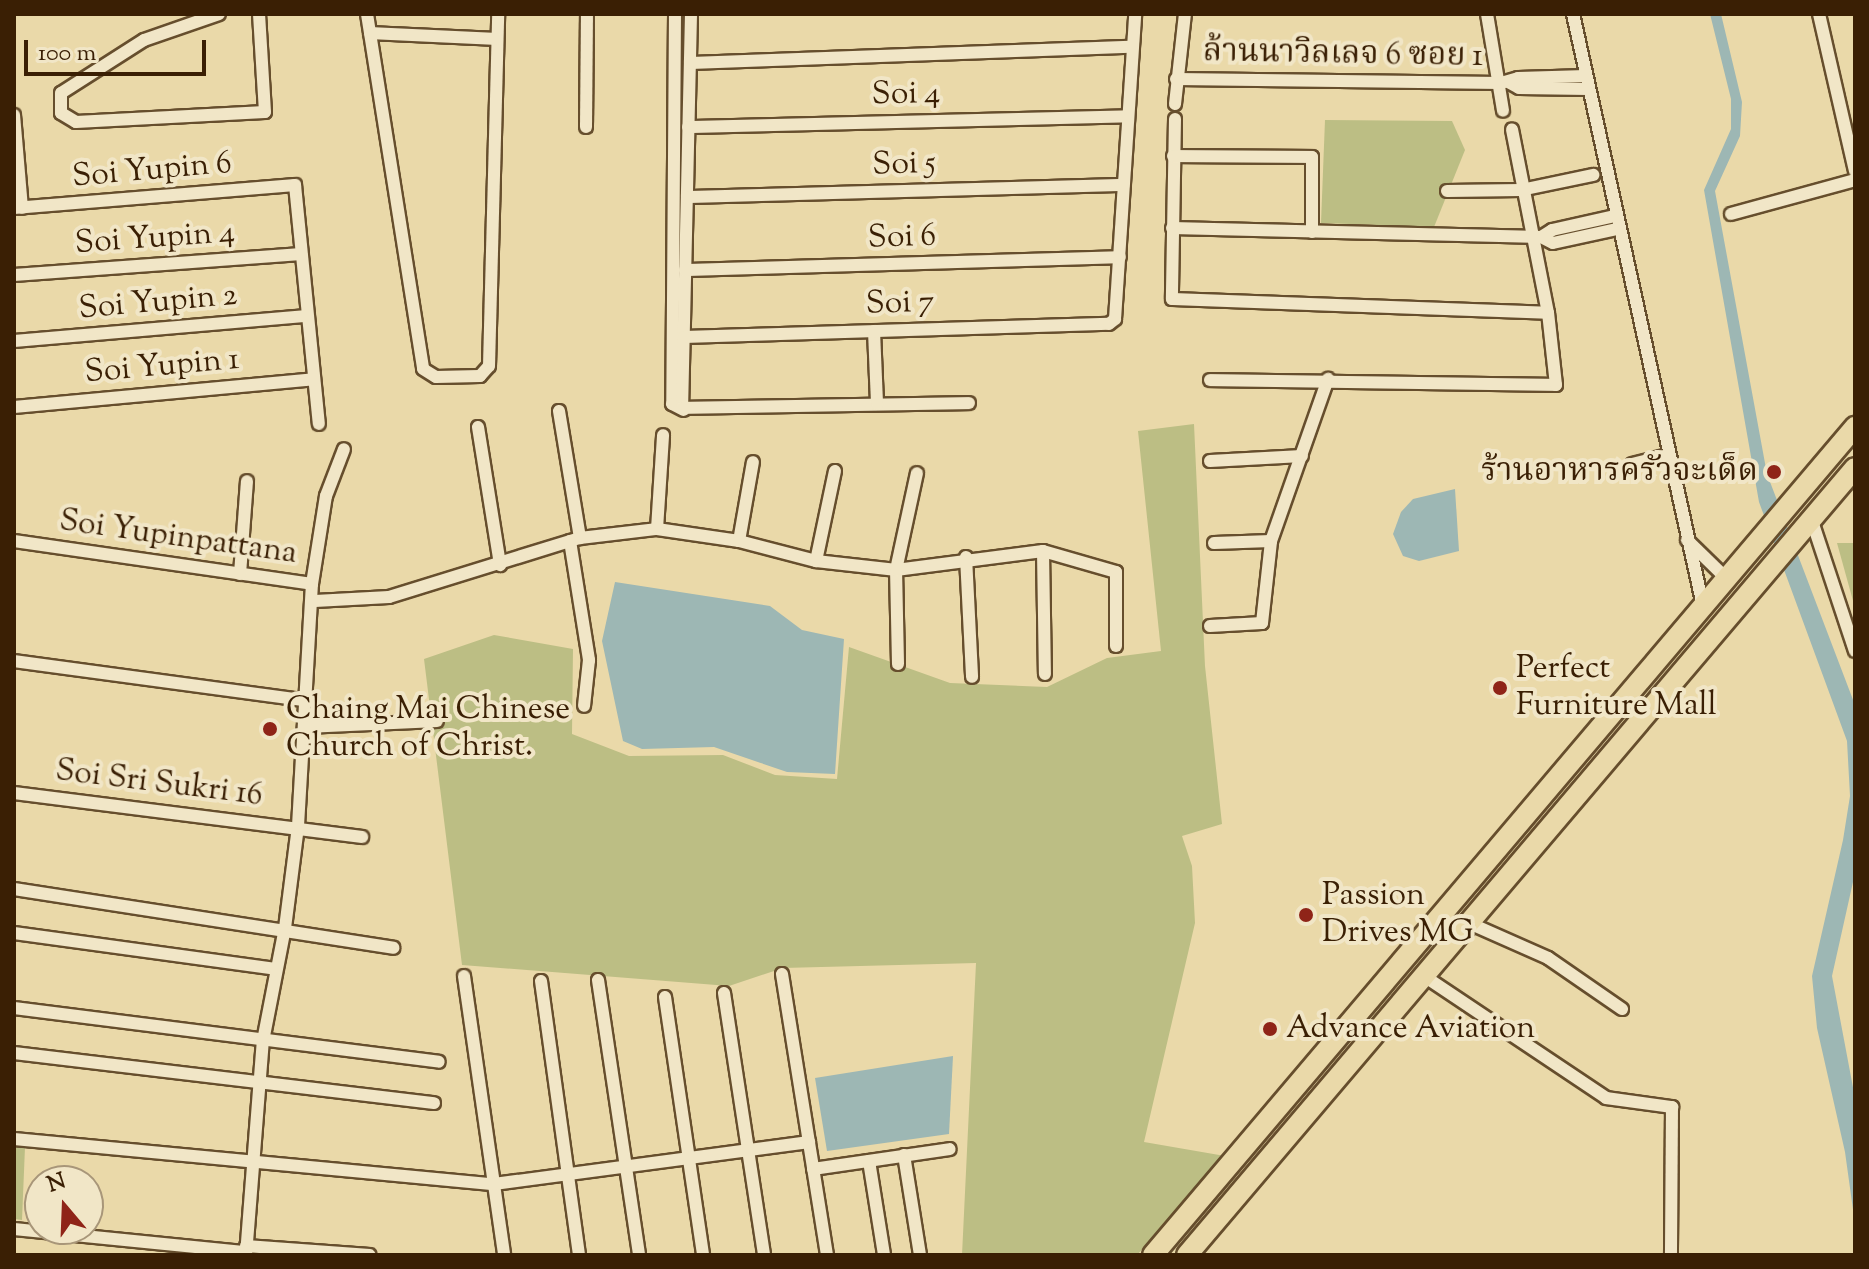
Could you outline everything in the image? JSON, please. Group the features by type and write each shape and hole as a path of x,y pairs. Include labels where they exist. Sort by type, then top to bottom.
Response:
{"main road":[{"path":"1153,1255 1855,427"},
{"path":"1187,1255 1855,468"}],"street":[{"path":"219,14 167,29 132,48 61,93 61,113 76,122 265,112 259,14"},
{"path":"367,14 423,369 430,377 480,376 491,357 498,14"},
{"path":"586,127 587,14"},
{"path":"675,14 672,404 684,410 969,403"},
{"path":"684,410 691,14"},
{"path":"1120,257 1125,116 1135,14"},
{"path":"1175,104 1185,14"},
{"path":"1487,14 1505,83 1503,111"},
{"path":"1573,14 1685,538 1703,606"},
{"path":"1819,14 1855,171"},
{"path":"370,33 497,39"},
{"path":"690,63 1131,47"},
{"name":"ล้านนาวิลเลจ 6 ซอย 1","path":"1176,79 1505,83 1518,78 1587,82"},
{"path":"14,115 18,208"},
{"name":"Soi 4","path":"688,127 1125,116"},
{"path":"1175,119 1172,299 1548,313"},
{"path":"1210,380 1328,379 1552,386 1557,382 1537,237 1521,190 1512,129"},
{"path":"1173,156 1312,157 1312,232"},
{"path":"1447,191 1521,190 1593,175"},
{"path":"1731,214 1855,180"},
{"name":"Soi Yupin 6","path":"18,208 295,185 301,254"},
{"name":"Soi 5","path":"687,197 1122,185"},
{"path":"1172,228 1537,237 1552,230 1616,222"},
{"path":"301,254 319,424"},
{"name":"Soi Yupin 4","path":"14,275 301,254"},
{"name":"Soi 6","path":"685,270 1120,257"},
{"name":"Soi 7","path":"684,337 1102,325 1115,319 1120,257"},
{"name":"Soi Yupin 2","path":"14,341 307,316"},
{"path":"874,331 877,404"},
{"name":"Soi Yupin 1","path":"14,407 314,379"},
{"path":"1210,626 1262,623 1271,541 1328,379"},
{"path":"559,411 589,660 584,706"},
{"path":"478,427 500,565"},
{"path":"657,529 663,435"},
{"path":"312,584 326,496 344,449"},
{"path":"1632,464 1667,455"},
{"path":"1210,461 1302,456"},
{"path":"739,541 753,462"},
{"path":"816,561 835,471"},
{"path":"898,664 896,570 917,473"},
{"path":"240,574 247,481"},
{"path":"1811,518 1855,651"},
{"path":"315,601 389,597 500,565 575,539 657,529 739,541 816,561 896,570 966,557 1043,551 1116,572 1116,646"},
{"path":"1685,538 1726,578"},
{"name":"Soi Yupinpattana","path":"14,541 312,584 315,601 298,826 285,928 263,1041 246,1251"},
{"path":"1214,543 1271,541"},
{"path":"1043,551 1045,674"},
{"path":"966,557 972,677"},
{"path":"14,661 308,701"},
{"path":"306,727 437,721"},
{"name":"Soi Sri Sukri 16","path":"14,793 298,826 362,837"},
{"path":"14,889 285,928 393,948"},
{"path":"1469,923 1548,958 1622,1009"},
{"path":"14,933 276,969"},
{"path":"782,974 827,1255"},
{"path":"464,976 504,1255"},
{"path":"1424,976 1606,1098 1672,1107 1671,1255"},
{"path":"598,980 639,1255"},
{"path":"541,981 579,1255"},
{"path":"724,993 764,1255"},
{"path":"665,997 703,1255"},
{"path":"14,1008 439,1062"},
{"path":"14,1053 259,1085 434,1103"},
{"path":"14,1139 494,1184 809,1142"},
{"path":"813,1169 950,1149"},
{"path":"904,1155 920,1255"},
{"path":"869,1161 884,1255"},
{"path":"14,1229 246,1251 370,1255"}],"green space":[{"path":"1325,120 1452,121 1465,150 1434,227 1321,223"},
{"path":"1194,424 1205,666 1222,824 1182,836 1192,866 1195,923 1144,1142 1225,1156 1137,1255 962,1255 976,963 783,968 729,986 462,965 424,659 494,635 573,649 572,734 629,756 723,755 775,775 837,779 849,647 950,683 1047,687 1107,658 1161,651 1138,431"},
{"path":"1837,543 1855,543 1855,608"},
{"path":"14,1146 25,1147 22,1220 14,1219"}],"water":[{"path":"1710,14 1721,14 1742,102 1740,136 1715,191 1767,474 1855,705 1855,873 1832,976 1855,1098 1855,1224 1845,1152 1817,1028 1812,976 1850,796 1847,741 1759,502 1704,190 1731,129 1731,99"},
{"path":"1455,489 1459,551 1419,561 1403,556 1393,534 1401,512 1413,499"},
{"path":"615,582 770,606 802,630 844,639 835,774 787,772 714,747 642,749 623,741 602,641"},
{"path":"953,1056 949,1134 827,1151 815,1078"}],"place":[{"name":"ร้านอาหารครัวจะเด็ด","path":"1774,472"},
{"name":"Perfect Furniture Mall","path":"1500,688"},
{"name":"Chaing Mai Chinese Church of Christ.","path":"270,729"},
{"name":"Passion Drives MG","path":"1306,915"},
{"name":"Advance Aviation","path":"1270,1029"}]}
